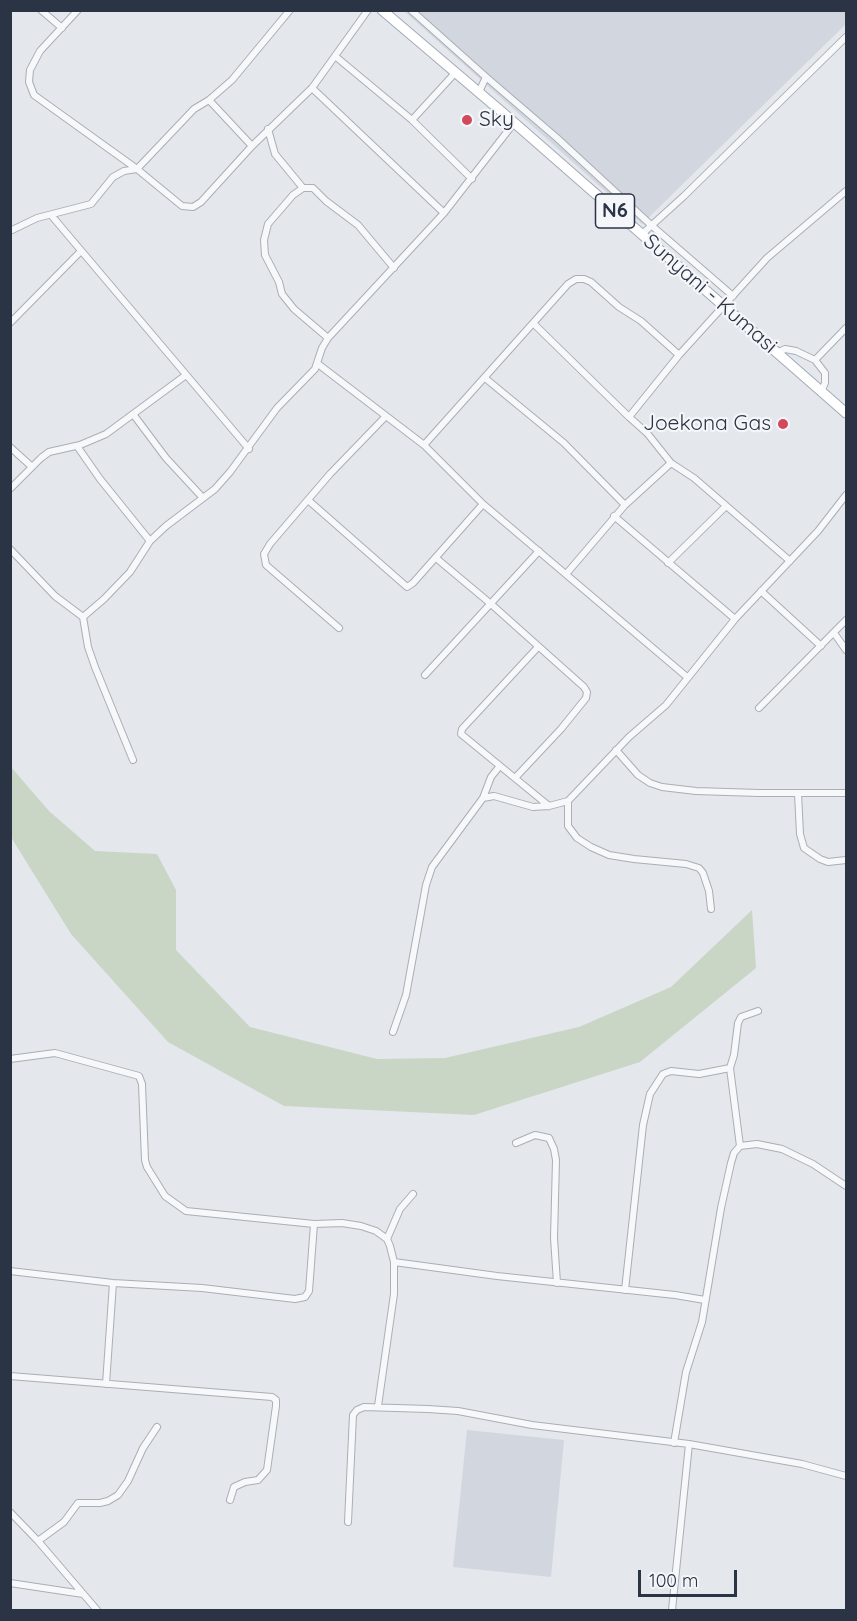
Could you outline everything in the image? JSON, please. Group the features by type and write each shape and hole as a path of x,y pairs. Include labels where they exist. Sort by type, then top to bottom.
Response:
{"main road":[{"name":"Sunyani - Kumasi","path":"382,10 846,413"}],"street":[{"path":"41,10 62,28"},
{"path":"78,10 40,51 30,70 29,82 34,95 137,169 182,206 193,207 201,202 268,129 312,88 368,10"},
{"path":"10,231 37,218 91,204 112,177 124,171 137,169 194,109 209,100 232,80 290,10"},
{"path":"411,10 733,296"},
{"path":"641,235 846,37"},
{"path":"335,56 411,120 472,179"},
{"path":"411,120 456,72"},
{"path":"479,92 486,77"},
{"path":"312,88 444,213"},
{"path":"209,100 252,146"},
{"path":"83,617 130,572 150,541 215,489 249,449 277,408 318,364 322,348 328,338 444,213 514,123"},
{"path":"268,129 274,154 303,188"},
{"path":"328,338 294,309 282,294 279,282 265,255 264,240 268,224 293,195 303,188 313,189 358,225 394,268"},
{"path":"629,417 679,355 767,258 846,191"},
{"path":"51,215 249,449"},
{"path":"10,322 81,251"},
{"path":"424,446 568,284 576,279 591,282 619,307 641,321 679,355"},
{"path":"534,324 647,433 672,463 687,472 790,561"},
{"path":"815,360 846,328"},
{"path":"777,353 785,349 796,351 815,360 825,373 825,383 821,392"},
{"path":"318,364 424,446 483,504 687,677"},
{"path":"10,489 49,452 77,446 106,434 186,375"},
{"path":"484,378 556,436 625,505"},
{"path":"133,414 166,458 203,498"},
{"path":"339,628 266,565 264,554 330,474 386,416"},
{"path":"77,446 150,541"},
{"path":"10,447 32,466"},
{"path":"567,573 614,516 672,463"},
{"path":"483,798 494,796 533,807 568,801 616,750 666,705 735,619 790,561 846,495"},
{"path":"308,500 405,586 413,583 483,504"},
{"path":"668,563 726,506"},
{"path":"614,516 735,619"},
{"path":"10,549 55,596 68,608 83,617 88,647 133,760"},
{"path":"425,675 539,551"},
{"path":"436,558 491,604 587,692 586,698 561,729 515,778"},
{"path":"761,591 821,646"},
{"path":"759,708 846,620"},
{"path":"834,633 846,650"},
{"path":"538,647 462,729 461,734 549,806"},
{"path":"616,750 638,775 662,787 721,792 846,793"},
{"path":"393,1032 406,995 426,885 432,867 483,798 491,777 499,767"},
{"path":"798,793 800,834 804,848 828,862 846,860"},
{"path":"568,801 568,826 577,838 591,847 618,856 686,864 699,868 709,891 711,909"},
{"path":"740,1146 730,1068 738,1023 741,1017 758,1011"},
{"path":"11,1060 55,1053 139,1076 142,1084 147,1167 165,1196 186,1211 314,1224 342,1223 376,1231 387,1239 394,1262 394,1294 378,1406"},
{"path":"626,1290 643,1125 650,1094 663,1074 671,1071 699,1074 730,1068"},
{"path":"516,1143 535,1135 549,1138 554,1149 556,1160 554,1238 557,1283"},
{"path":"674,1443 686,1372 698,1340 734,1153 740,1146 758,1144 782,1149 813,1164 846,1186"},
{"path":"387,1239 400,1209 413,1194"},
{"path":"10,1271 113,1283 202,1288 294,1299 304,1297 309,1291 314,1224"},
{"path":"394,1262 705,1300"},
{"path":"106,1384 113,1283"},
{"path":"10,1376 272,1397 276,1400 276,1406 267,1470 258,1480 234,1487 230,1500"},
{"path":"348,1522 353,1415 364,1407 458,1412 532,1425 688,1444 802,1464 846,1476"},
{"path":"38,1541 63,1522 78,1503 100,1503 118,1495 128,1481 143,1448 157,1426"},
{"path":"672,1611 688,1444"},
{"path":"10,1512 38,1541 97,1611"},
{"path":"10,1583 82,1594"}],"shaded area":[{"path":"846,10 846,24 642,224 404,11"},
{"path":"467,1430 564,1440 551,1577 453,1567"}],"green space":[{"path":"11,767 49,811 95,851 157,854 176,890 176,950 250,1027 377,1059 445,1058 579,1027 671,987 752,910 756,968 640,1062 474,1115 284,1106 168,1042 71,934 11,837"}],"place":[{"name":"Sky","path":"467,120"},
{"name":"Joekona Gas","path":"783,424"}]}
